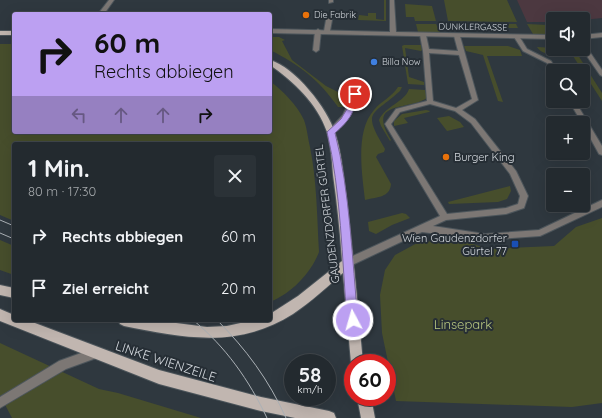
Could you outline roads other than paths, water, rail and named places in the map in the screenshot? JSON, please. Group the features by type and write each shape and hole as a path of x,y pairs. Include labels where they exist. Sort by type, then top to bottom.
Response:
{"main road":[{"path":"0,33 12,33"},
{"name":"GAUDENZDORFER GÜRTEL","path":"272,63 291,76 304,88 323,115 330,132 336,159 346,238 356,354"},
{"path":"272,320 288,311 347,263"},
{"path":"0,290 12,293"},
{"name":"LINKE WIENZEILE","path":"0,315 12,320"},
{"name":"LINKE WIENZEILE","path":"18,322 159,377 226,396 329,418"},
{"path":"134,322 183,332 216,334 241,330 268,322"},
{"path":"366,406 368,418"}],"street":[{"path":"103,12 112,0"},
{"path":"272,31 393,33 392,0"},
{"path":"327,31 329,20"},
{"path":"316,50 318,31"},
{"name":"DUNKLERGASSE","path":"393,33 457,36 546,37"},
{"path":"423,35 426,52 430,102"},
{"path":"590,36 602,35"},
{"path":"457,36 475,100 457,110"},
{"path":"517,37 525,50 549,62 550,64"},
{"path":"426,52 461,53"},
{"path":"590,56 602,74"},
{"path":"330,132 344,120 350,109 355,94"},
{"path":"347,263 445,217 506,211 521,206 524,196 514,173 473,121 457,110 430,102 398,110 388,124 445,217"},
{"path":"576,108 602,152"},
{"path":"419,228 485,237 540,233 602,203"},
{"path":"0,403 63,365 95,353"}],"tram line":[{"path":"0,220 12,225"},
{"path":"0,233 12,238"},
{"path":"195,322 216,341 236,365 267,418"},
{"path":"219,322 238,342 256,366 272,391 286,418"}],"place":[{"name":"Die Fabrik","path":"306,15"},
{"name":"Billa Now","path":"374,62"},
{"name":"Burger King","path":"446,157"},
{"name":"Wien Gaudenzdorfer Gürtel 77","path":"515,244"}],"park label":[{"name":"Linsepark","path":"463,324"}]}
